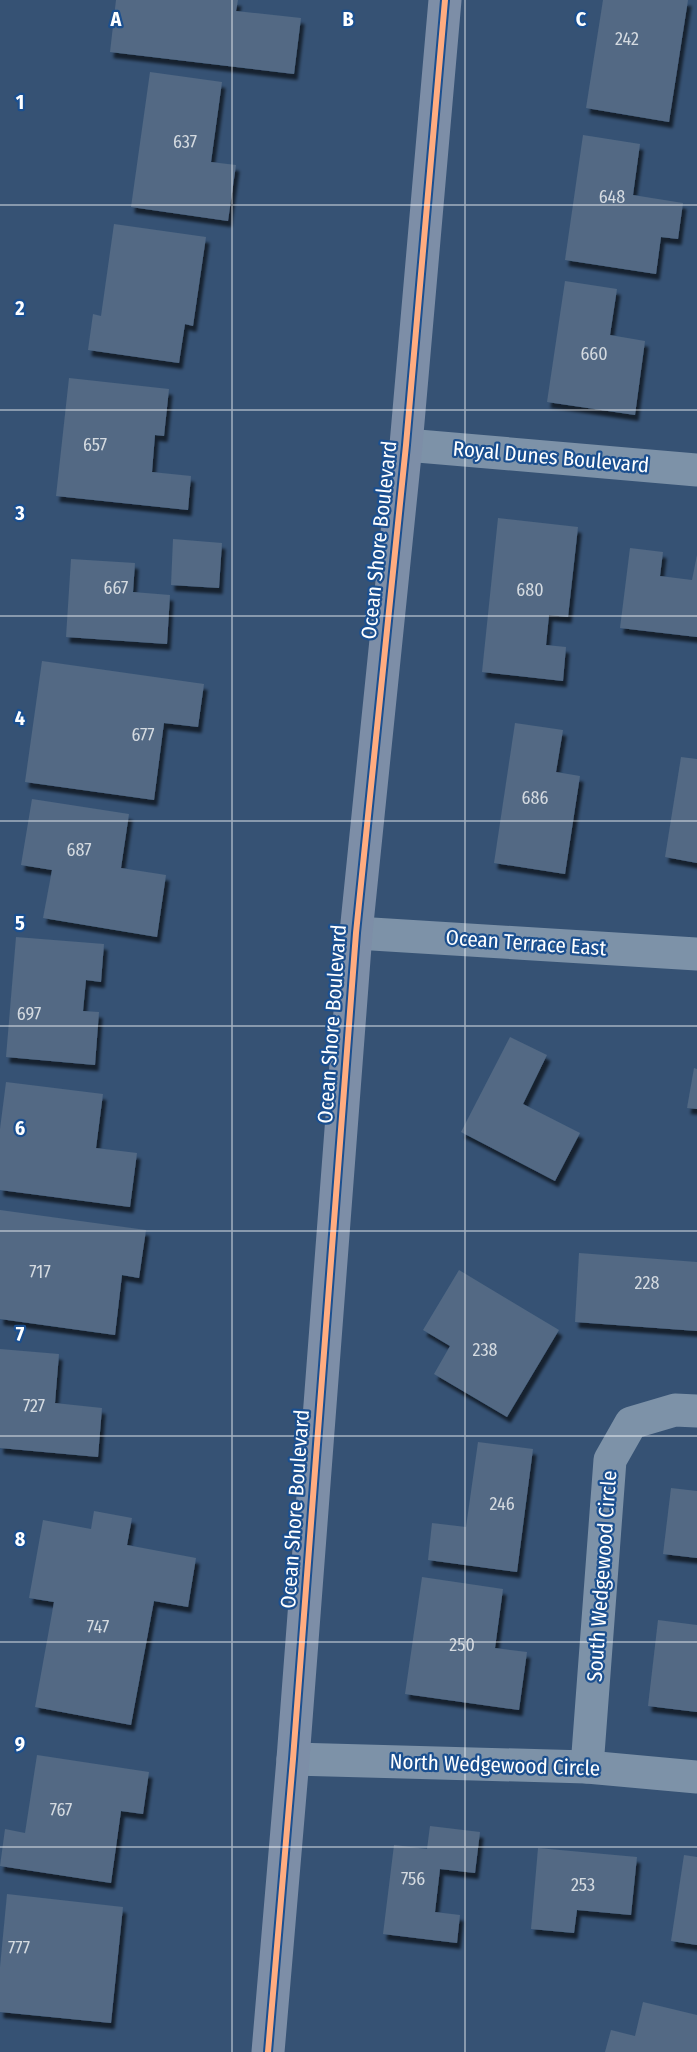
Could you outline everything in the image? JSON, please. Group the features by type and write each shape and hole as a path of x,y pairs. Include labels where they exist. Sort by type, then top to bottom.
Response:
{"main road":[{"name":"Ocean Shore Boulevard","path":"268,2052 356,933 406,445 445,0"}],"street":[{"name":"Royal Dunes Boulevard","path":"406,445 697,470"},
{"name":"Ocean Terrace East","path":"356,933 697,954"},
{"name":"South Wedgewood Circle","path":"587,1767 610,1460 631,1423 675,1410 697,1411"},
{"name":"North Wedgewood Circle","path":"292,1759 587,1767 697,1777"}],"building":[{"path":"116,0 238,0 236,11 301,18 294,74 110,52"},
{"path":"603,0 688,0 669,122 586,108"},
{"path":"150,72 222,82 211,162 236,165 228,221 131,207"},
{"path":"583,135 640,144 633,195 683,203 678,239 661,237 656,274 565,260"},
{"path":"114,224 206,237 193,326 185,324 179,363 88,350 93,314 101,316"},
{"path":"565,281 617,289 610,335 645,341 635,415 547,402"},
{"path":"69,378 169,389 164,436 155,435 152,472 191,476 188,510 56,496"},
{"path":"498,518 578,527 568,617 549,615 546,645 566,647 563,681 482,672"},
{"path":"173,539 222,543 219,588 171,585"},
{"path":"630,548 663,552 660,576 692,580 697,555 697,637 620,628"},
{"path":"71,559 135,563 133,592 170,595 167,644 66,637"},
{"path":"42,661 204,684 198,727 164,723 154,800 25,782"},
{"path":"515,723 563,730 556,772 580,776 565,874 494,863"},
{"path":"681,757 697,759 697,863 665,857"},
{"path":"32,799 129,814 121,868 166,875 157,937 43,918 52,870 21,865"},
{"path":"16,937 104,944 101,982 86,980 83,1011 99,1012 95,1065 6,1057"},
{"path":"510,1037 547,1055 523,1104 580,1133 555,1181 461,1132"},
{"path":"694,1068 697,1069 697,1109 687,1108"},
{"path":"6,1082 103,1094 96,1148 137,1153 130,1207 0,1190 0,1129"},
{"path":"0,1210 146,1230 139,1278 122,1275 115,1335 0,1319"},
{"path":"579,1253 697,1262 697,1331 575,1322"},
{"path":"459,1270 559,1330 507,1417 434,1374 450,1346 423,1330"},
{"path":"0,1349 59,1354 55,1403 102,1408 98,1457 0,1448"},
{"path":"478,1442 533,1449 517,1572 428,1560 432,1523 466,1527"},
{"path":"671,1488 697,1491 697,1558 663,1554"},
{"path":"94,1511 132,1518 127,1545 196,1558 188,1607 154,1601 131,1725 35,1707 54,1602 29,1598 43,1520 91,1529"},
{"path":"422,1577 503,1589 495,1648 527,1652 519,1710 405,1694"},
{"path":"658,1620 697,1625 697,1712 648,1706"},
{"path":"37,1755 149,1772 143,1814 121,1811 111,1883 0,1866 5,1829 25,1833"},
{"path":"430,1826 480,1832 475,1873 440,1869 435,1912 460,1915 457,1943 383,1934 394,1845 427,1849"},
{"path":"538,1848 637,1857 631,1915 577,1910 574,1933 531,1929"},
{"path":"684,1855 697,1857 697,1945 671,1941"},
{"path":"7,1894 123,1907 111,2023 0,2012 0,1967"},
{"path":"643,2002 697,2015 697,2052 605,2052 611,2030 635,2036"}],"cycle path":[{"path":"268,2052 293,1759 356,933 406,445 445,0"}]}
